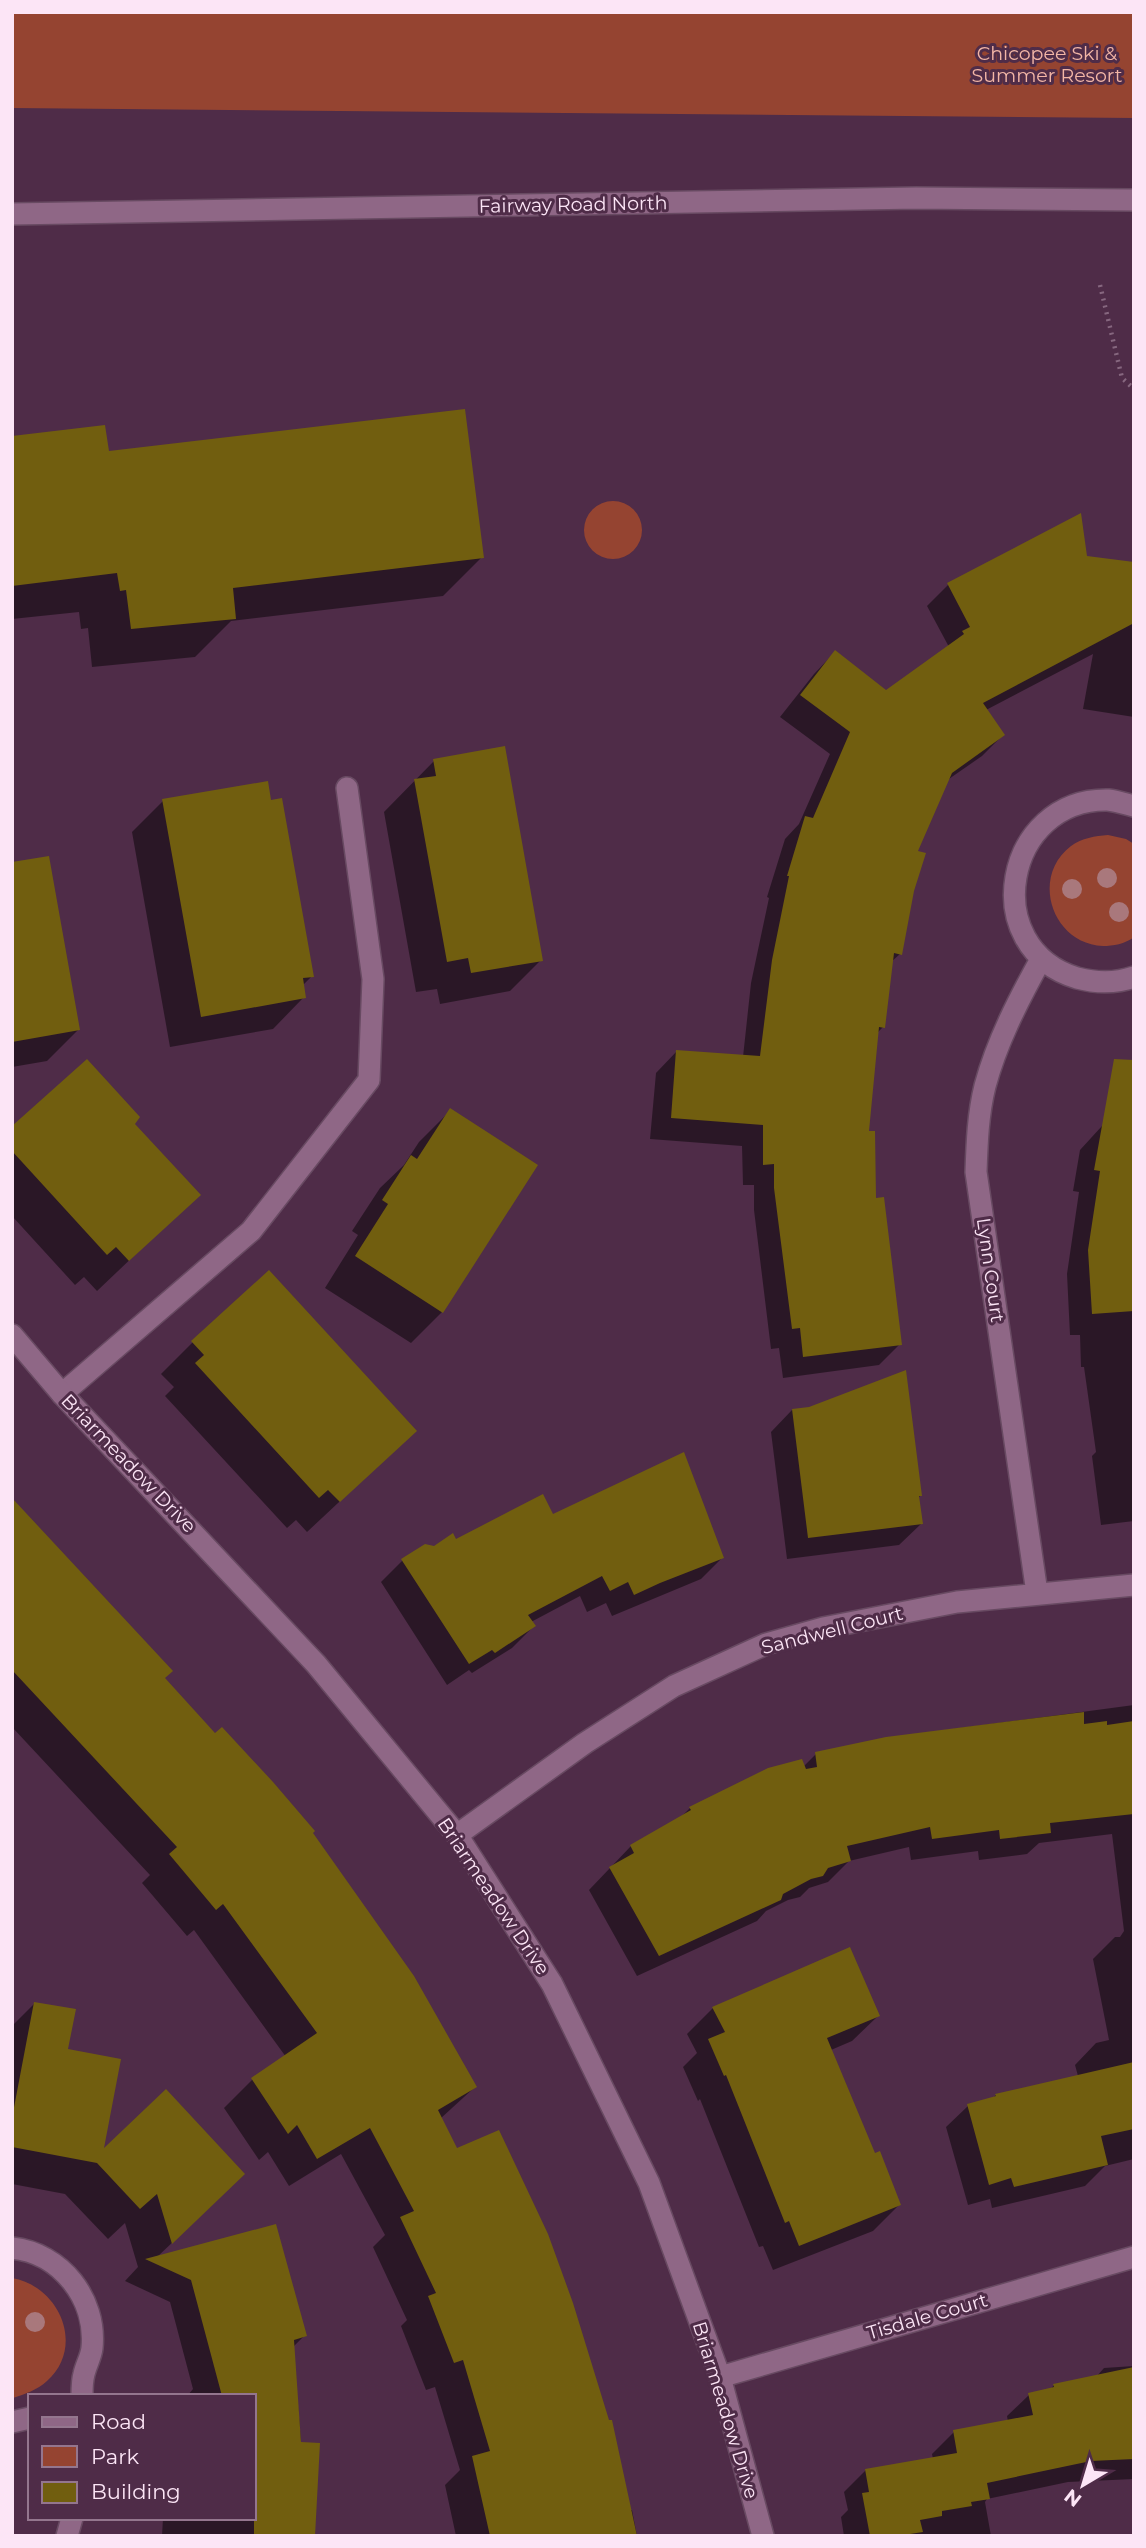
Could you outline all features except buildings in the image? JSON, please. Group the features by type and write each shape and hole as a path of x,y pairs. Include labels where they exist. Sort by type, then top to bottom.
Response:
{"street":[{"name":"Fairway Road North","path":"12,214 916,198 1134,200"},
{"path":"62,1394 251,1231 369,1080 373,979 347,788"},
{"path":"1134,806 1108,800 1077,804 1049,819 1027,842 1015,871 1014,903 1023,933 1041,958 1065,974 1093,982 1121,982 1134,977"},
{"name":"Lynn Court","path":"1037,1593 976,1172 978,1129 985,1086 1017,1002 1041,958"},
{"name":"Briarmeadow Drive","path":"12,1335 62,1394 316,1664 457,1835 552,1984 643,2170 720,2377 763,2536"},
{"name":"Sandwell Court","path":"457,1835 585,1743 674,1686 766,1644 823,1628 957,1602 1134,1585"},
{"path":"12,2248 42,2256 66,2272 82,2294 92,2321 92,2349 83,2386"},
{"name":"Tisdale Court","path":"720,2377 1134,2257"}],"path":[{"path":"1100,285 1122,378 1134,388"}],"green space":[{"name":"Chicopee Ski & Summer Resort","path":"12,12 1134,12 1134,118 12,108"},
{"path":"607,501 619,501 634,509 642,524 642,536 634,551 619,559 607,559 592,551 584,536 584,524 592,509"},
{"path":"1108,835 1126,839 1134,844 1134,937 1119,944 1103,946 1085,942 1071,934 1052,907 1050,891 1052,874 1059,859 1071,846 1089,838"},
{"path":"12,2278 29,2283 43,2293 62,2319 65,2335 65,2351 59,2367 47,2381 13,2398"}]}
